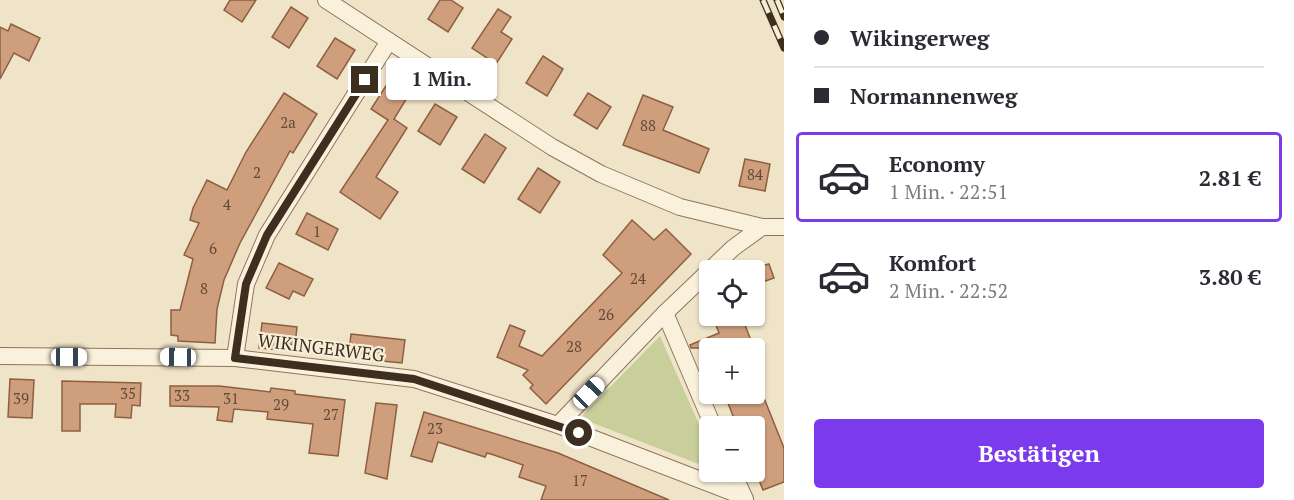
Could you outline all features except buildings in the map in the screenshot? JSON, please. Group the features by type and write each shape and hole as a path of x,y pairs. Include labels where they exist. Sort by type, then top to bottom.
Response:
{"street":[{"path":"326,0 552,147 601,174 680,207 762,227 784,227"},
{"path":"235,358 246,284 267,235 389,41"},
{"path":"720,260 762,227"},
{"path":"558,425 665,312 699,280"},
{"path":"665,312 709,416"},
{"name":"WIKINGERWEG","path":"0,356 235,358 414,379 558,425 744,498"},
{"name":"WIKINGERWEG","path":"737,482 744,498"}],"green space":[{"path":"660,336 699,424 699,464 580,418"}],"railway":[{"path":"763,0 784,48"},
{"path":"777,0 784,17"}],"route":[{"path":"365,80 267,235 246,284 235,358 414,379 579,433"}]}
